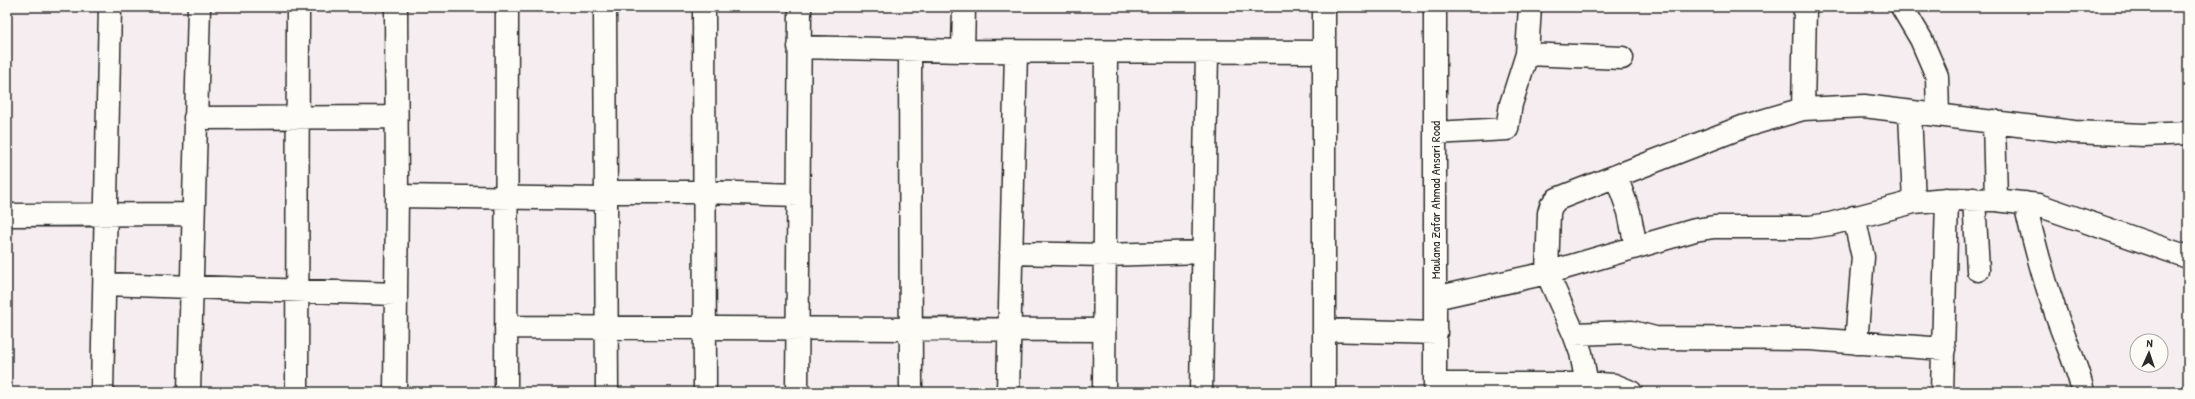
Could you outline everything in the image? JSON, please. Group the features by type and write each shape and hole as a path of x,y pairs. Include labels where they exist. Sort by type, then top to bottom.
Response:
{"street":[{"path":"102,392 110,7"},
{"path":"189,392 199,7"},
{"path":"297,392 298,7"},
{"path":"394,392 397,196 396,7"},
{"path":"506,7 506,392"},
{"path":"605,7 607,392"},
{"path":"704,7 705,392"},
{"path":"797,392 800,7"},
{"path":"963,51 964,7"},
{"path":"1324,7 1324,392"},
{"name":"Maulana Zafar Ahmad Ansari Road","path":"1435,7 1435,388"},
{"path":"1435,133 1507,129 1511,104 1527,54 1530,7"},
{"path":"1804,109 1805,7"},
{"path":"1902,7 1921,39 1937,76 1938,115"},
{"path":"799,47 963,51 1324,52"},
{"path":"910,50 911,392"},
{"path":"1008,392 1016,51"},
{"path":"1104,392 1106,52"},
{"path":"1201,392 1207,52"},
{"path":"1527,54 1622,58"},
{"path":"1587,384 1581,353 1547,273 1551,206 1557,199 1745,126 1804,109 1864,106 1910,113 1994,121 2074,132 2144,135 2188,133"},
{"path":"1910,113 1914,202"},
{"path":"196,118 396,117"},
{"path":"1994,121 1996,200"},
{"path":"1616,176 1630,212 1636,247"},
{"path":"397,196 507,198 704,192 798,195"},
{"path":"1942,392 1948,198"},
{"path":"1435,298 1547,273 1695,230 1714,226 1810,227 1830,224 1914,202 1948,198 1996,200 2038,205 2188,258"},
{"path":"1974,199 1978,270"},
{"path":"2025,203 2037,256 2055,312 2078,369 2083,392"},
{"path":"7,215 193,214"},
{"path":"1854,217 1863,257 1856,343"},
{"path":"1011,254 1105,255 1203,252"},
{"path":"105,284 395,294"},
{"path":"506,327 1104,330"},
{"path":"1324,330 1436,333"},
{"path":"1574,334 1632,332 1655,338 1810,339 1944,349"},
{"path":"1435,388 1587,384 1614,385 1631,392"}]}
